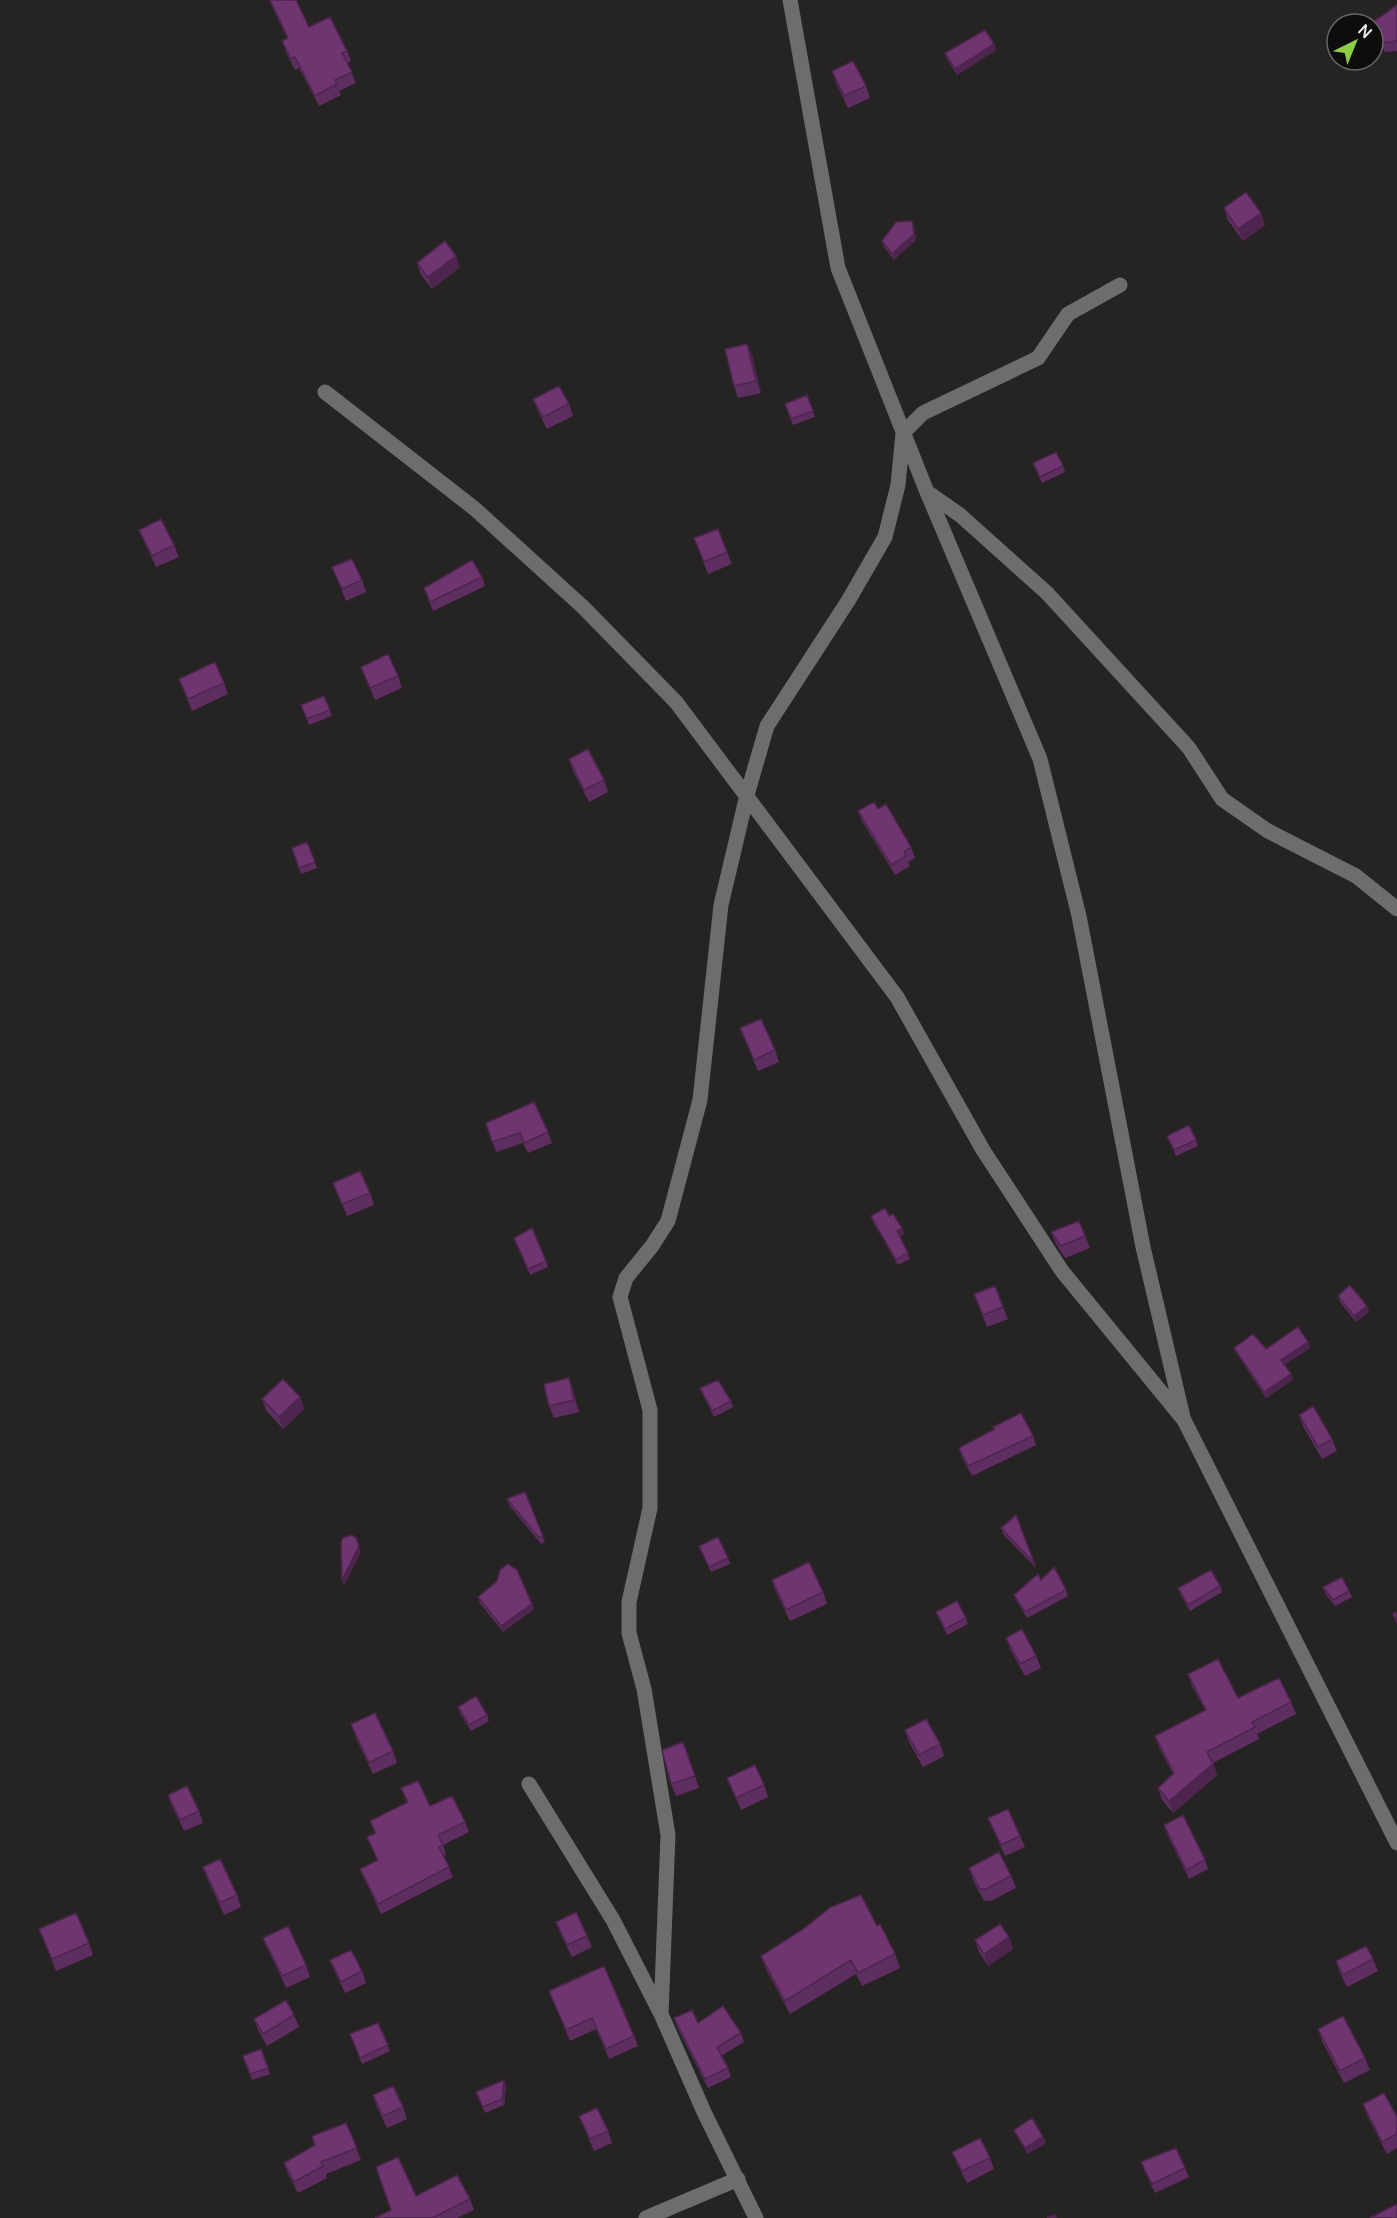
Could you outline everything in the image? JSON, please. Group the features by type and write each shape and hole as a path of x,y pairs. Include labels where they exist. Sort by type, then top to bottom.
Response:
{"street":[{"path":"790,0 838,268 927,492 1040,759 1079,916 1143,1247 1184,1420"},
{"path":"661,2014 668,1835 644,1689 629,1633 629,1602 650,1508 650,1410 620,1298 626,1278 652,1246 668,1221 700,1100 720,905 747,795 767,726 848,601 885,537 898,485 903,433 923,412 1038,358 1068,314 1120,285"},
{"path":"325,392 475,509 582,607 676,702 897,997 984,1150 1062,1271 1184,1420 1397,1843"},
{"path":"927,492 960,514 1047,593 1189,748 1222,799 1268,831 1356,876 1397,909"},
{"path":"529,1784 613,1920 661,2014 704,2112 756,2218"},
{"path":"646,2218 738,2179"}],"building":[{"path":"270,0 296,0 309,27 330,17 347,51 342,53 352,72 335,80 337,84 315,96 295,57 291,59 282,41 288,38"},
{"path":"1397,5 1397,41 1385,42 1385,14"},
{"path":"985,30 994,44 955,69 945,53"},
{"path":"853,61 866,86 844,96 832,71"},
{"path":"1246,192 1261,213 1238,229 1224,208"},
{"path":"912,221 914,234 892,254 882,241 896,222"},
{"path":"445,241 456,256 428,277 417,263"},
{"path":"747,344 756,381 734,386 725,349"},
{"path":"559,386 569,404 543,417 533,399"},
{"path":"807,395 813,411 791,419 785,404"},
{"path":"1056,452 1063,466 1040,477 1033,463"},
{"path":"161,519 174,545 152,556 139,530"},
{"path":"718,529 727,552 704,562 694,538"},
{"path":"352,559 362,580 342,589 332,567"},
{"path":"472,560 482,577 430,602 424,588"},
{"path":"388,654 398,676 370,688 361,667"},
{"path":"215,662 224,683 188,699 179,679"},
{"path":"324,696 330,710 307,719 301,705"},
{"path":"588,749 604,780 584,790 569,759"},
{"path":"874,802 878,809 886,804 911,847 904,852 906,856 891,865 858,811"},
{"path":"307,842 315,862 299,868 292,848"},
{"path":"761,1019 775,1050 754,1060 740,1028"},
{"path":"534,1102 548,1132 524,1143 520,1133 492,1142 486,1123"},
{"path":"1189,1125 1196,1140 1174,1150 1167,1136"},
{"path":"360,1171 370,1193 342,1204 333,1183"},
{"path":"885,1208 889,1216 893,1214 902,1228 897,1231 908,1253 896,1260 871,1216"},
{"path":"1079,1221 1085,1236 1061,1246 1051,1232"},
{"path":"532,1228 546,1261 528,1269 514,1238"},
{"path":"1350,1285 1367,1306 1354,1316 1338,1296"},
{"path":"995,1286 1003,1307 983,1315 974,1294"},
{"path":"1298,1327 1308,1342 1281,1360 1291,1374 1264,1392 1234,1348 1253,1334 1266,1349"},
{"path":"569,1378 574,1400 549,1406 544,1384"},
{"path":"283,1379 300,1397 279,1417 262,1399"},
{"path":"718,1380 731,1401 712,1411 700,1388"},
{"path":"1313,1406 1332,1439 1318,1447 1299,1415"},
{"path":"1021,1413 1033,1436 968,1466 959,1448"},
{"path":"525,1492 543,1536 539,1538 507,1499"},
{"path":"1016,1515 1034,1562 1034,1563 1001,1528"},
{"path":"352,1535 359,1546 342,1580 341,1542 343,1538"},
{"path":"718,1537 728,1558 709,1567 699,1546"},
{"path":"809,1562 823,1592 786,1610 772,1580"},
{"path":"508,1564 517,1570 532,1604 501,1626 478,1597 497,1581 500,1570"},
{"path":"1054,1567 1066,1590 1025,1612 1014,1595 1038,1574 1041,1580"},
{"path":"1211,1570 1220,1586 1188,1605 1178,1588"},
{"path":"1342,1577 1349,1591 1333,1600 1323,1587"},
{"path":"957,1601 966,1618 945,1629 936,1612"},
{"path":"1022,1629 1036,1656 1020,1664 1006,1638"},
{"path":"1218,1659 1238,1698 1279,1678 1291,1702 1252,1722 1255,1727 1207,1752 1213,1764 1169,1801 1158,1788 1174,1773 1155,1736 1206,1710 1188,1674"},
{"path":"476,1696 487,1715 469,1725 458,1707"},
{"path":"375,1713 393,1751 369,1763 351,1724"},
{"path":"926,1719 940,1744 919,1755 905,1730"},
{"path":"683,1742 695,1776 671,1784 662,1750"},
{"path":"755,1765 764,1785 736,1798 727,1778"},
{"path":"418,1781 430,1806 452,1796 465,1822 438,1835 443,1845 439,1847 449,1867 378,1904 360,1869 378,1860 367,1837 376,1833 370,1821 408,1802 401,1788"},
{"path":"187,1786 199,1811 180,1820 168,1795"},
{"path":"1008,1809 1020,1836 1001,1845 988,1818"},
{"path":"1183,1815 1205,1860 1186,1870 1164,1825"},
{"path":"999,1852 1011,1876 986,1889 980,1889 969,1868"},
{"path":"220,1859 237,1895 220,1903 203,1867"},
{"path":"861,1895 877,1926 880,1924 895,1954 858,1973 851,1960 785,2001 761,1956 802,1930 831,1907"},
{"path":"576,1912 587,1936 567,1945 556,1922"},
{"path":"76,1913 89,1943 52,1959 39,1929"},
{"path":"1000,1924 1009,1937 984,1954 975,1940"},
{"path":"288,1926 306,1965 282,1976 263,1938"},
{"path":"1366,1946 1373,1959 1343,1975 1336,1961"},
{"path":"351,1950 362,1971 341,1982 330,1960"},
{"path":"604,1966 634,2036 606,2049 592,2018 566,2030 549,1991"},
{"path":"286,2000 294,2015 263,2034 254,2019"},
{"path":"723,2006 741,2033 717,2047 728,2068 705,2079 674,2018 692,2010 698,2023"},
{"path":"1343,2016 1365,2058 1340,2071 1318,2029"},
{"path":"378,2023 388,2045 360,2058 350,2034"},
{"path":"261,2049 268,2068 250,2074 243,2056"},
{"path":"504,2080 502,2099 483,2107 476,2092"},
{"path":"393,2086 403,2107 383,2116 373,2095"},
{"path":"1384,2093 1397,2117 1397,2134 1382,2142 1363,2104"},
{"path":"597,2108 608,2131 590,2139 579,2116"},
{"path":"1032,2118 1043,2137 1025,2148 1014,2130"},
{"path":"346,2123 357,2148 321,2162 323,2166 294,2182 284,2163 315,2145 312,2136"},
{"path":"980,2138 990,2158 962,2171 952,2152"},
{"path":"1176,2148 1185,2168 1152,2184 1141,2162"},
{"path":"398,2157 416,2196 457,2175 470,2199 432,2218 375,2218 391,2210 376,2167"},
{"path":"1397,2204 1397,2218 1370,2218"}]}
